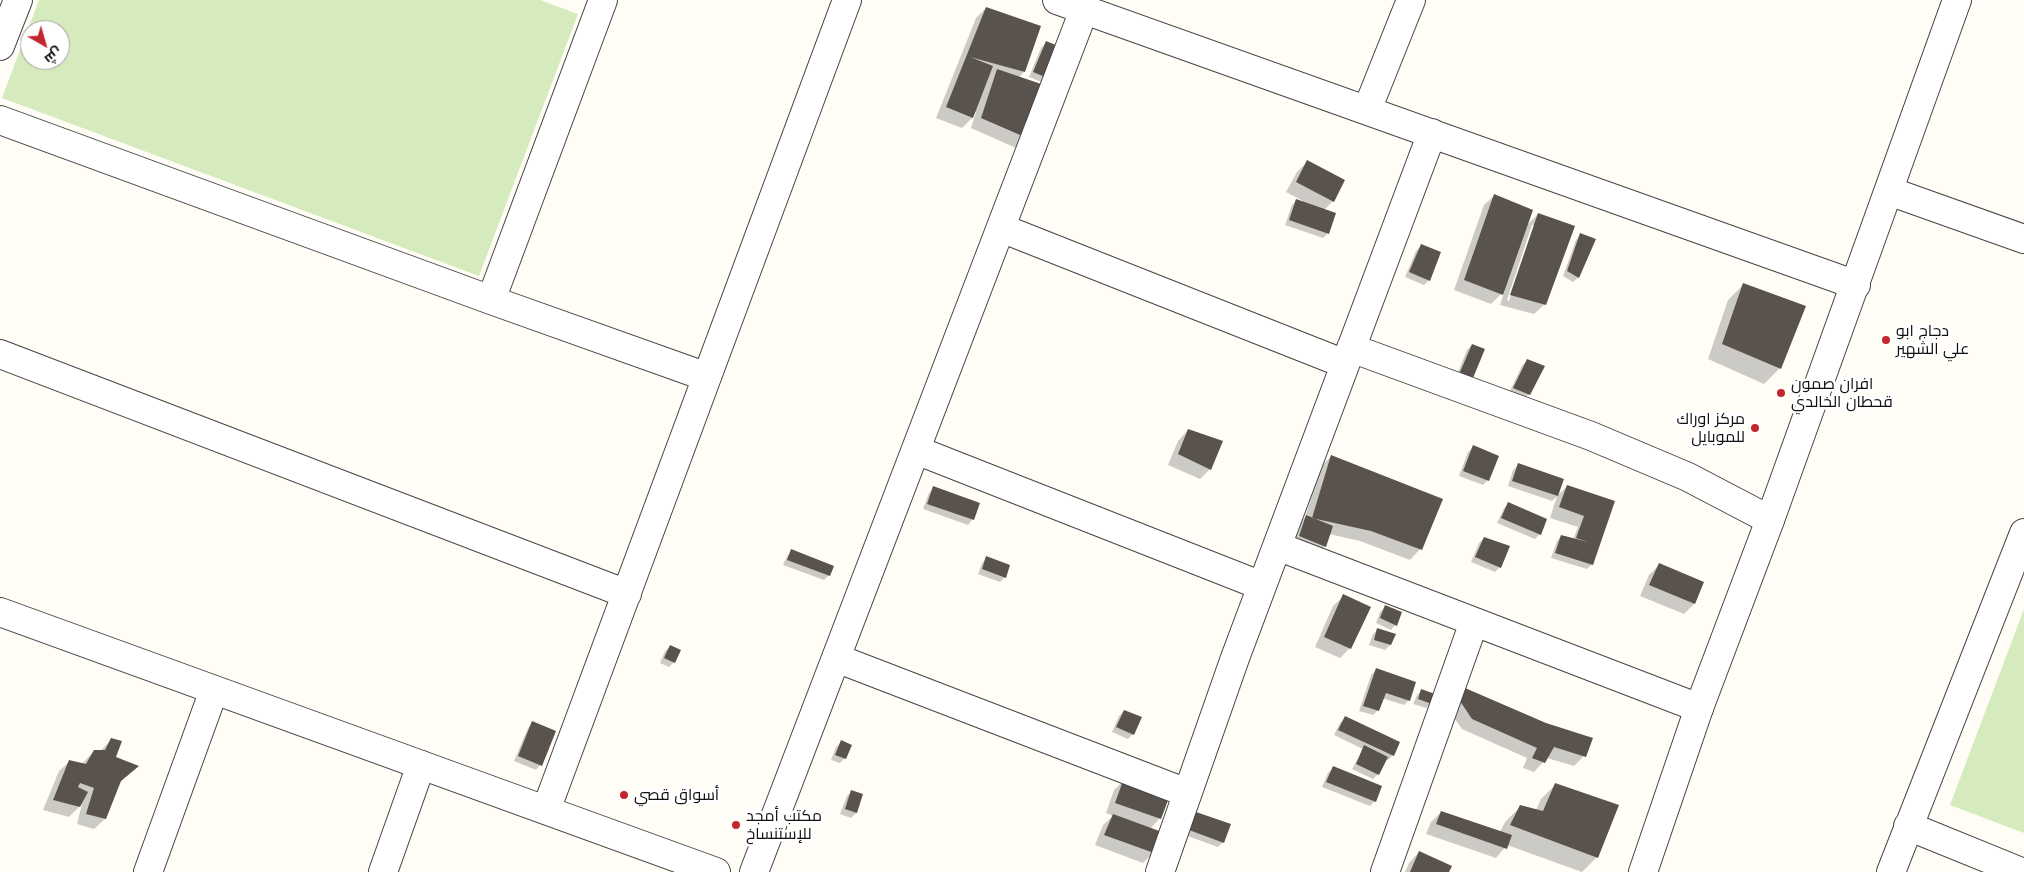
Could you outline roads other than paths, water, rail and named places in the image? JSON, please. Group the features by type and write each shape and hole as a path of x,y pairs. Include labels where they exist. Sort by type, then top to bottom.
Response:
{"street":[{"path":"0,46 18,0"},
{"path":"491,300 603,0"},
{"path":"546,810 847,0"},
{"path":"1058,0 1856,285"},
{"path":"1367,110 1411,0"},
{"path":"1643,872 1698,708 1770,520 1958,0"},
{"path":"754,872 1084,10"},
{"path":"0,120 707,377"},
{"path":"1160,872 1262,586 1432,133"},
{"path":"1889,191 2024,239"},
{"path":"1001,228 1348,356 1591,436 1688,477 1770,520"},
{"path":"0,354 627,594"},
{"path":"916,450 1262,586"},
{"path":"1891,872 2024,533"},
{"path":"1277,546 1698,708"},
{"path":"0,612 716,872"},
{"path":"1385,872 1474,622"},
{"path":"836,658 1187,794"},
{"path":"148,872 214,690"},
{"path":"383,872 421,765"},
{"path":"1908,826 2021,872"}],"place":[{"name":"دجاج ابو علي الشهير","path":"1886,340"},
{"name":"افران صمون قحطان الخالدي","path":"1781,393"},
{"name":"مركز اوراك للموبايل","path":"1755,428"},
{"name":"أسواق قصي","path":"624,795"},
{"name":"مكتب أمجد للإستنساخ","path":"736,825"}]}
